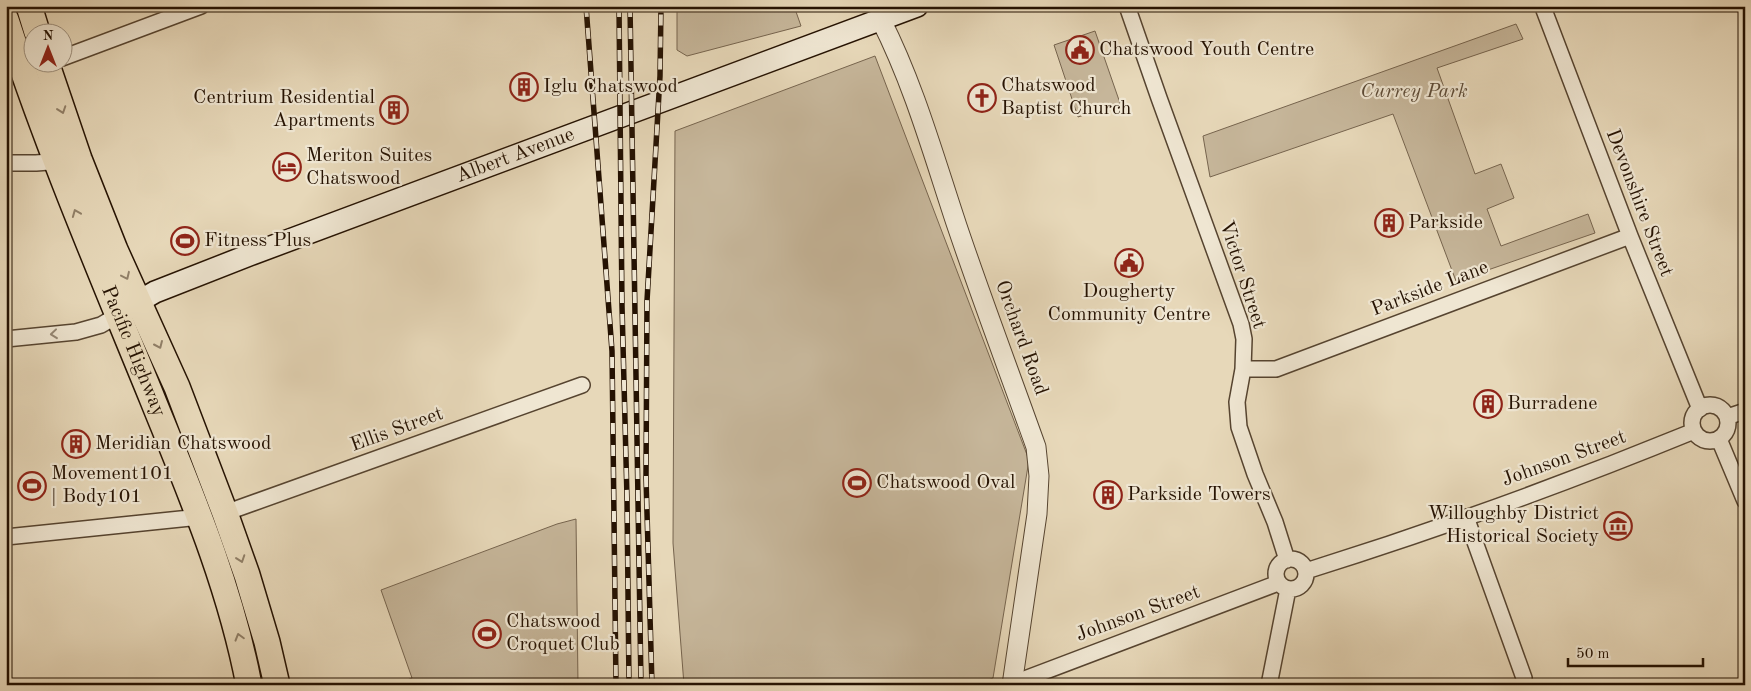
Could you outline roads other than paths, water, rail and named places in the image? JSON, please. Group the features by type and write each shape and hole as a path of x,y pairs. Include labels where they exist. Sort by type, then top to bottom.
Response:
{"highway":[{"path":"29,6 34,22"},
{"name":"Pacific Highway","path":"6,20 22,69"},
{"name":"Pacific Highway","path":"23,72 55,162 200,517 222,579 250,685"},
{"name":"Pacific Highway","path":"54,72 80,159 115,250 177,387 225,513 267,642 277,685"}],"main road":[{"name":"Albert Avenue","path":"118,315 155,292 252,254 917,6"}],"street":[{"path":"72,54 201,6"},
{"name":"Victor Street","path":"1127,6 1158,98 1241,324 1244,339 1243,369 1237,402 1239,427 1255,474 1275,522 1287,560"},
{"name":"Devonshire Street","path":"1544,10 1630,236 1700,409"},
{"name":"Orchard Road","path":"881,20 896,50 927,134 973,273 1036,447 1039,476 1037,514 1011,684"},
{"path":"6,163 55,162 80,159"},
{"name":"Parkside Lane","path":"1243,369 1276,369 1630,236"},
{"path":"6,339 76,332 101,325 118,315"},
{"name":"Ellis Street","path":"225,513 582,384"},
{"path":"1705,406 1716,407 1722,410 1728,425 1719,439 1714,441 1702,439 1694,430 1693,419 1700,409 1705,406"},
{"path":"1726,417 1745,410"},
{"name":"Johnson Street","path":"1306,571 1412,537 1638,453 1694,430"},
{"path":"1719,439 1745,501"},
{"path":"6,537 200,517"},
{"path":"1466,517 1524,678"},
{"path":"1269,685 1283,586 1276,572 1282,562 1294,559 1306,571 1304,583 1294,590 1283,586"},
{"name":"Johnson Street","path":"1011,684 1283,586"}],"railway":[{"path":"586,6 612,351 616,685"},
{"path":"619,6 629,685"},
{"path":"630,6 641,685"},
{"path":"652,685 646,478 647,301 660,76 661,6"}],"place":[{"name":"Chatswood Youth Centre","path":"1080,50"},
{"name":"Iglu Chatswood","path":"524,87"},
{"name":"Chatswood Baptist Church","path":"982,98"},
{"name":"Centrium Residential Apartments","path":"394,110"},
{"name":"Meriton Suites Chatswood","path":"287,167"},
{"name":"Parkside","path":"1389,223"},
{"name":"Fitness Plus","path":"185,241"},
{"name":"Dougherty Community Centre","path":"1129,263"},
{"name":"Burradene","path":"1488,404"},
{"name":"Meridian Chatswood","path":"76,444"},
{"name":"Chatswood Oval","path":"857,483"},
{"name":"Movement101 | Body101","path":"32,486"},
{"name":"Parkside Towers","path":"1108,495"},
{"name":"Willoughby District Historical Society","path":"1618,526"},
{"name":"Chatswood Croquet Club","path":"487,634"}],"park label":[{"name":"Currey Park","path":"1414,92"}]}
